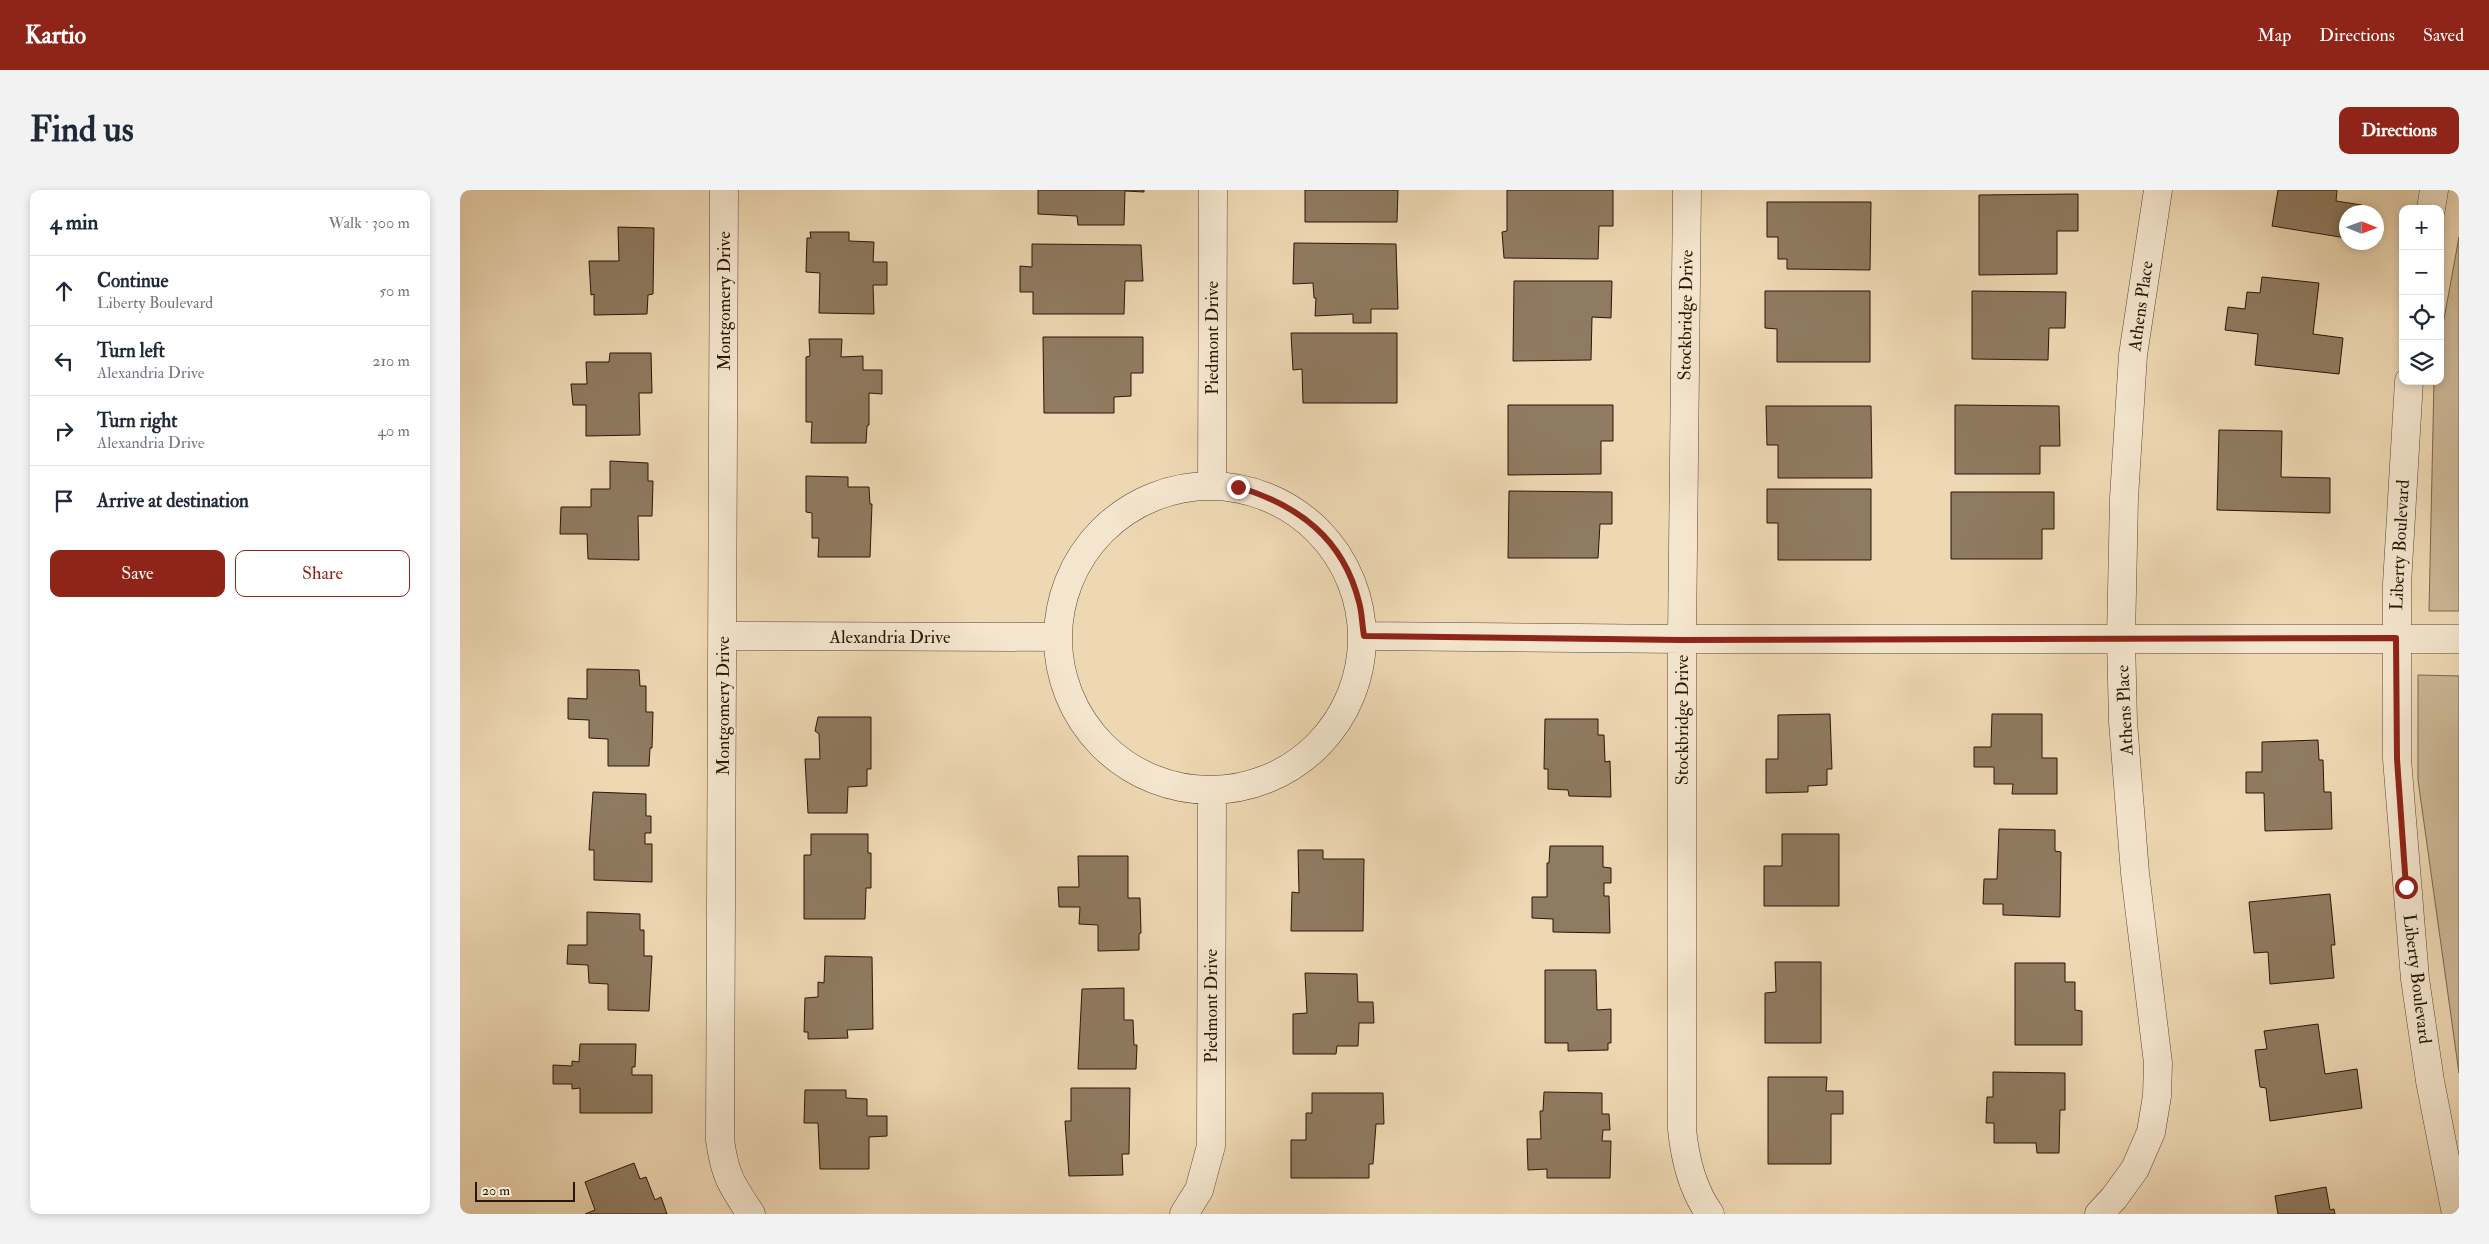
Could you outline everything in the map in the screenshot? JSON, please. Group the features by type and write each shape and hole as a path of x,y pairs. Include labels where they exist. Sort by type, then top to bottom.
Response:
{"street":[{"name":"Montgomery Drive","path":"724,190 720,1140 724,1170 732,1186 751,1214"},
{"name":"Piedmont Drive","path":"1212,485 1213,190"},
{"name":"Stockbridge Drive","path":"1687,190 1682,640 1682,1129 1684,1158 1700,1200 1710,1214"},
{"name":"Athens Place","path":"2099,1214 2114,1198 2135,1169 2151,1132 2157,1096 2158,1063 2135,872 2124,722 2121,638 2124,498 2133,355 2158,190"},
{"path":"2432,205 2434,190"},
{"name":"Liberty Boulevard","path":"2409,385 2397,584 2397,759 2415,979 2430,1081 2456,1214"},
{"path":"1212,485 1238,487 1269,496 1303,516 1331,543 1351,578 1359,602 1364,636 1357,679 1338,718 1320,741 1297,761 1273,776 1242,787 1212,792 1181,788 1147,777 1121,762 1091,733 1069,695 1061,668 1058,637 1063,602 1074,571 1093,542 1112,522 1137,505 1174,490 1212,485"},
{"name":"Alexandria Drive","path":"723,636 1058,637"},
{"path":"1364,636 1682,640 2459,639"},
{"name":"Piedmont Drive","path":"1184,1214 1199,1190 1211,1146 1212,792"}],"shaded area":[{"path":"2459,237 2459,611 2429,611 2434,385 2444,385 2444,319"},
{"path":"2418,675 2459,676 2459,1073 2418,780"}],"building":[{"path":"1038,190 1144,190 1144,192 1125,191 1124,225 1078,225 1077,216 1038,214"},
{"path":"1305,190 1398,190 1397,222 1305,222"},
{"path":"1507,190 1613,190 1613,226 1599,226 1598,259 1504,258 1502,232 1507,231"},
{"path":"2278,190 2337,190 2336,201 2362,205 2339,205 2339,237 2272,226"},
{"path":"2078,194 2078,231 2057,231 2057,274 1979,275 1979,195"},
{"path":"1767,202 1871,202 1870,270 1787,269 1787,259 1778,259 1778,237 1767,237"},
{"path":"618,227 654,228 653,294 648,295 647,314 594,315 594,294 591,295 589,261 619,261"},
{"path":"810,232 849,232 849,241 874,242 873,262 887,262 887,285 873,285 874,314 819,313 820,273 806,272 807,238 811,238"},
{"path":"1294,243 1396,244 1398,309 1371,309 1371,323 1353,323 1353,314 1315,316 1316,298 1314,298 1313,283 1293,284"},
{"path":"1032,244 1141,245 1143,281 1125,281 1124,314 1033,314 1033,292 1020,292 1020,266 1032,267"},
{"path":"2262,277 2319,283 2313,334 2343,338 2339,374 2255,365 2258,334 2225,330 2228,307 2245,309 2247,292 2260,293"},
{"path":"1514,281 1612,281 1611,318 1592,317 1591,360 1513,361"},
{"path":"1765,291 1870,291 1870,362 1777,362 1777,329 1765,328"},
{"path":"1972,291 2066,292 2065,328 2049,328 2048,360 1972,359"},
{"path":"1291,333 1397,333 1397,403 1303,403 1302,369 1293,370"},
{"path":"1043,337 1143,337 1143,373 1131,373 1131,396 1114,397 1114,413 1044,413"},
{"path":"809,339 842,339 841,357 863,356 863,370 882,370 882,394 869,393 869,425 867,426 866,443 811,443 812,422 806,422 806,357 810,356"},
{"path":"610,353 651,353 652,393 639,393 640,435 586,436 586,405 573,405 571,384 587,384 586,362 609,362"},
{"path":"1508,405 1613,405 1613,441 1601,441 1601,474 1508,475"},
{"path":"1955,405 2059,406 2060,446 2040,446 2040,474 1955,474"},
{"path":"1766,406 1871,406 1872,478 1778,478 1778,445 1767,445"},
{"path":"2219,430 2282,431 2281,477 2330,478 2330,513 2217,510"},
{"path":"610,461 648,463 648,481 653,481 652,516 638,516 639,560 588,559 587,534 560,534 561,507 591,507 591,489 610,489"},
{"path":"806,476 848,477 848,487 869,487 870,504 872,504 870,557 818,557 819,538 812,538 812,513 806,512"},
{"path":"1767,489 1871,489 1871,560 1778,560 1778,523 1767,523"},
{"path":"1509,491 1612,492 1612,524 1600,524 1598,558 1508,558"},
{"path":"1951,492 2054,492 2054,529 2042,529 2042,559 1951,559"},
{"path":"587,669 639,670 640,686 646,686 646,712 653,712 652,748 650,748 649,766 608,766 608,739 589,738 589,720 568,719 568,698 587,699"},
{"path":"1830,714 1832,769 1827,769 1827,785 1808,786 1808,792 1766,793 1766,759 1778,759 1778,715"},
{"path":"1992,714 2042,714 2042,758 2057,758 2057,794 2012,794 2013,784 1994,784 1994,767 1974,767 1974,747 1991,747"},
{"path":"818,717 871,717 871,769 867,769 867,786 848,787 847,813 808,813 805,759 820,759 819,734 815,731"},
{"path":"1545,719 1598,719 1598,735 1604,735 1605,762 1610,761 1611,797 1569,796 1568,790 1548,789 1548,769 1544,769"},
{"path":"2318,740 2319,760 2323,760 2324,792 2331,792 2332,829 2265,831 2264,793 2246,793 2246,772 2262,772 2262,742"},
{"path":"593,792 646,794 646,816 651,816 651,833 645,833 645,844 652,844 652,882 594,880 594,850 589,850"},
{"path":"1999,829 2055,830 2055,851 2061,852 2060,917 2003,915 2003,904 1983,904 1984,879 1997,879"},
{"path":"811,834 868,834 868,853 871,853 871,888 866,888 865,919 804,919 804,855 811,855"},
{"path":"1782,834 1839,834 1839,906 1764,906 1764,866 1782,866"},
{"path":"1550,846 1603,846 1603,867 1611,868 1611,883 1604,883 1604,896 1609,896 1610,933 1553,932 1553,919 1532,918 1532,897 1547,897 1547,863 1549,863"},
{"path":"1298,850 1323,850 1323,859 1364,859 1363,931 1291,931 1292,892 1299,893"},
{"path":"1078,856 1128,856 1128,898 1140,898 1141,933 1139,934 1139,950 1098,951 1098,925 1079,924 1080,907 1059,907 1058,887 1079,887"},
{"path":"2330,894 2335,945 2331,945 2334,978 2270,984 2268,952 2254,953 2249,902"},
{"path":"587,912 640,914 640,930 644,930 644,956 652,956 649,1011 608,1010 608,984 589,983 588,965 567,964 568,945 587,945"},
{"path":"825,956 872,957 873,1029 847,1030 848,1038 808,1039 808,1032 804,1032 805,998 818,997 818,982 824,983"},
{"path":"1775,962 1821,962 1821,1043 1765,1043 1765,993 1776,992"},
{"path":"2015,963 2065,963 2065,982 2075,982 2075,1010 2082,1011 2082,1045 2015,1045"},
{"path":"1545,970 1596,970 1597,1010 1611,1009 1611,1043 1608,1043 1608,1050 1568,1051 1568,1043 1545,1043"},
{"path":"1305,973 1357,974 1358,1002 1373,1002 1374,1023 1359,1023 1358,1046 1337,1046 1336,1054 1293,1054 1293,1014 1307,1013"},
{"path":"1124,988 1124,1020 1133,1020 1134,1045 1137,1045 1136,1069 1078,1069 1082,989"},
{"path":"2318,1024 2325,1074 2357,1069 2362,1108 2270,1121 2266,1088 2260,1087 2255,1050 2267,1049 2264,1031"},
{"path":"580,1044 636,1044 635,1067 632,1067 632,1075 652,1075 652,1113 580,1113 580,1088 572,1089 572,1084 553,1084 553,1065 572,1066 572,1061 579,1062"},
{"path":"1993,1072 2065,1073 2065,1110 2060,1110 2059,1153 2037,1153 2036,1143 1994,1143 1994,1123 1986,1123 1987,1097 1993,1097"},
{"path":"1768,1077 1827,1077 1826,1091 1843,1091 1843,1114 1831,1114 1831,1164 1768,1164"},
{"path":"1071,1088 1130,1088 1129,1154 1122,1154 1123,1175 1069,1176 1065,1121 1071,1121"},
{"path":"805,1090 846,1090 846,1098 867,1099 867,1116 887,1116 887,1136 869,1137 869,1169 820,1169 818,1123 804,1123"},
{"path":"1544,1092 1602,1093 1602,1114 1609,1114 1610,1130 1603,1130 1602,1141 1611,1141 1610,1178 1547,1178 1547,1169 1528,1170 1527,1139 1541,1139 1540,1111 1543,1111"},
{"path":"1312,1093 1383,1093 1384,1124 1376,1124 1373,1164 1369,1164 1369,1178 1291,1178 1291,1140 1306,1140 1306,1113 1312,1113"},
{"path":"634,1163 640,1179 646,1177 655,1200 661,1197 667,1214 585,1214 595,1210 585,1182"},
{"path":"2326,1187 2330,1210 2334,1209 2335,1214 2278,1214 2275,1196"}],"route":[{"path":"1238,487 1269,496 1303,516 1331,543 1348,570 1359,602 1364,636 1682,640 2396,638 2397,759 2406,887"}]}
